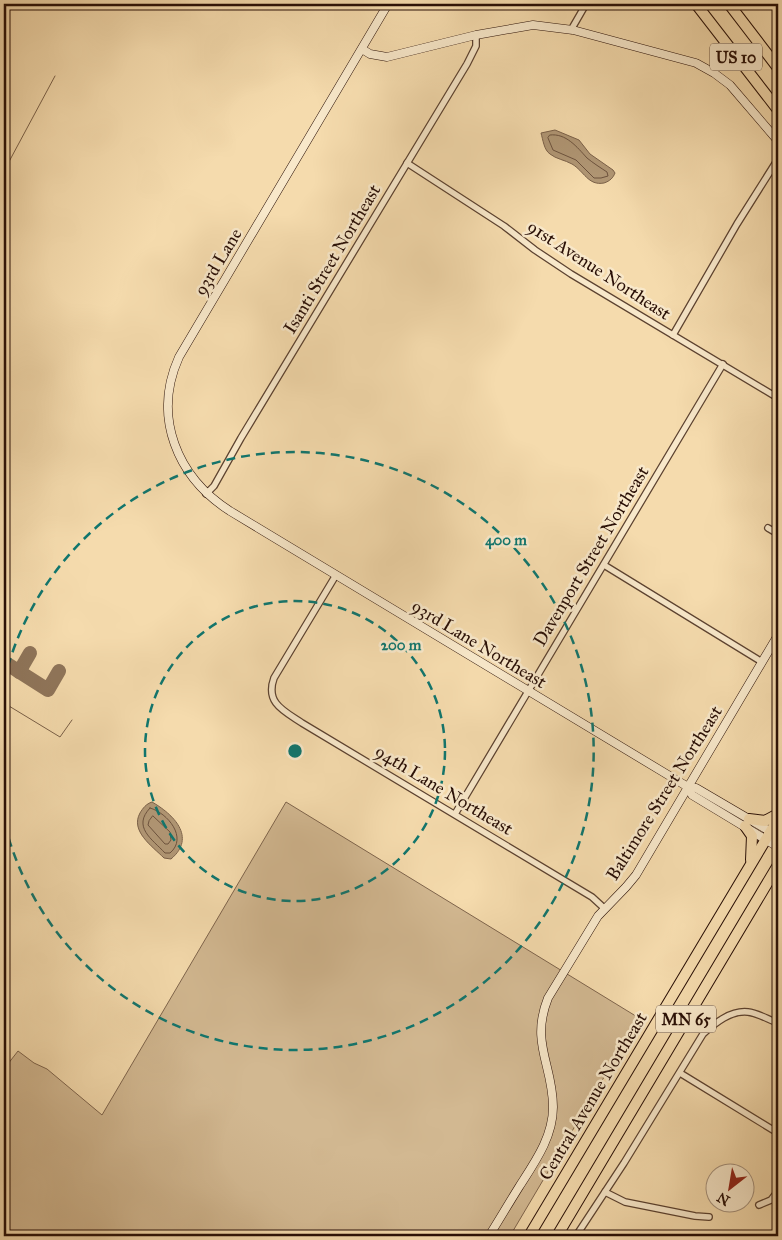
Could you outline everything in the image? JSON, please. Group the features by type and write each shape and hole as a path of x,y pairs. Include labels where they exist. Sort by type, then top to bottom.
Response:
{"highway":[{"name":"US 10","path":"696,4 778,110"},
{"name":"US 10","path":"729,4 778,68"},
{"path":"750,865 752,836 747,823 765,821 778,814"},
{"name":"Central Avenue Northeast","path":"529,1236 750,865 772,836 778,818"},
{"name":"MN 65","path":"557,1236 778,865"}],"street":[{"name":"93rd Lane","path":"255,526 206,494 187,471 172,435 169,417 171,382 176,364 388,4"},
{"path":"571,30 586,4"},
{"path":"362,49 370,54 387,57 476,35 533,25 571,30 696,63 730,85 778,141"},
{"name":"Isanti Street Northeast","path":"206,494 214,486 241,438 467,64 476,46 476,35"},
{"path":"673,335 733,231 778,159"},
{"name":"91st Avenue Northeast","path":"407,163 504,226 571,274 778,398"},
{"name":"Davenport Street Northeast","path":"454,814 604,566 723,364"},
{"name":"93rd Lane Northeast","path":"255,526 688,787 692,795 772,836 778,847"},
{"path":"768,528 778,534"},
{"path":"604,566 762,662"},
{"name":"94th Lane Northeast","path":"336,575 274,678 271,690 278,706 288,714 592,897 604,908"},
{"name":"Baltimore Street Northeast","path":"490,1236 538,1156 546,1141 551,1123 552,1093 541,1039 545,1006 552,991 592,924 604,908 631,882 778,635"},
{"path":"577,1236 703,1034 718,1020 744,1012 750,1012 778,1023"},
{"path":"680,1073 778,1133"},
{"path":"759,1205 771,1200 778,1191"},
{"path":"605,1192 625,1202 709,1217"}],"shaded area":[{"path":"286,802 639,1018 510,1236 4,1236 4,1069 18,1051 34,1063 47,1069 102,1115"}],"water":[{"path":"555,130 579,140 590,154 613,170 615,173 612,178 604,183 594,182 572,164 550,154 545,147 541,133"},
{"path":"152,802 174,820 182,834 179,851 171,859 164,858 148,843 138,826 140,813 145,806"}],"waterway":[{"path":"4,171 55,76"},
{"path":"4,703 60,737 72,720"}],"taxiway":[{"path":"19,672 30,653"},
{"path":"4,662 48,690 59,671"}]}
